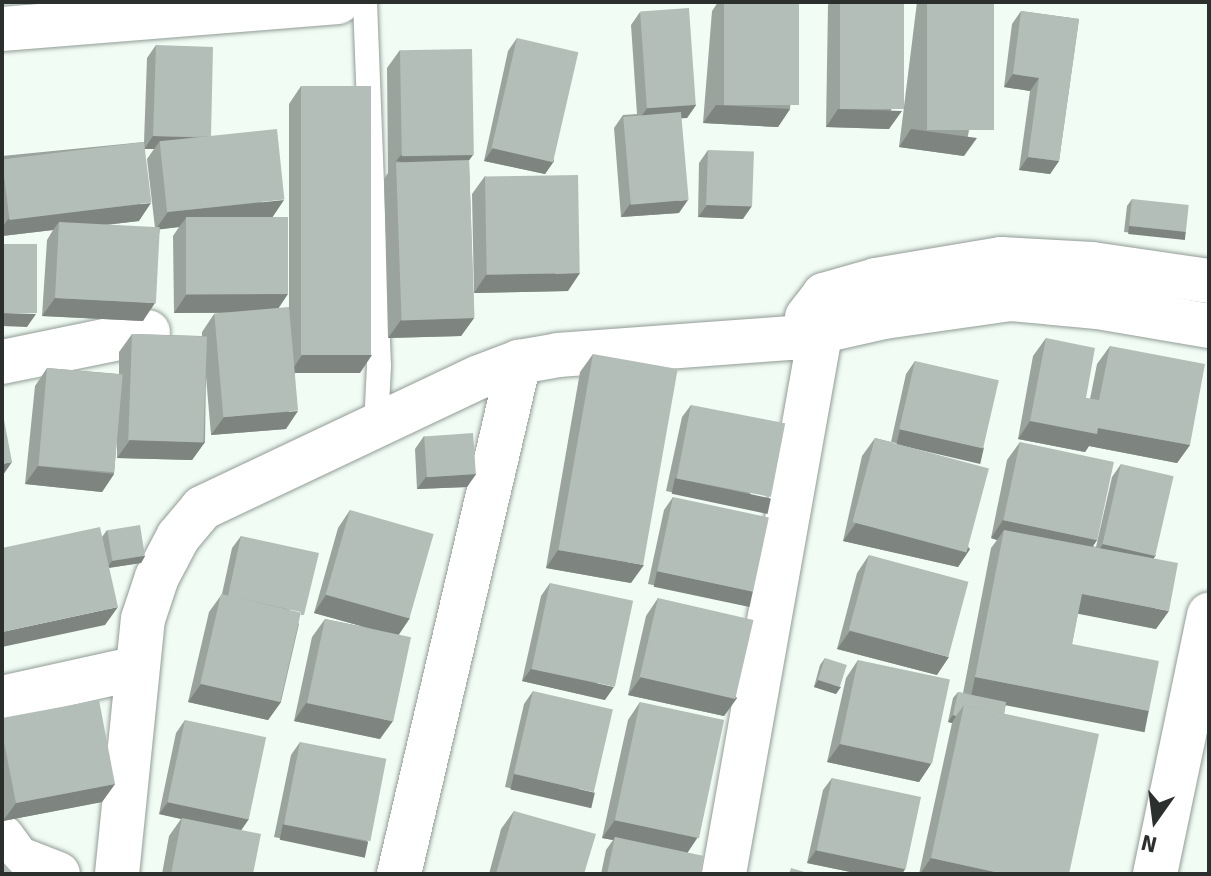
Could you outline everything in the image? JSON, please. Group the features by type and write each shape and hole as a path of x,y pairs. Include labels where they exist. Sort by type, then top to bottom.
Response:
{"street":[{"path":"2,29 338,2"},
{"path":"724,874 812,321 876,280 1001,259 1092,264 1209,281"},
{"path":"117,874 143,619 157,577 178,537 202,508 479,377 519,362 812,321 1011,299 1098,307 1209,326"},
{"path":"2,362 148,332"},
{"path":"399,874 519,362"},
{"path":"1155,874 1209,615"},
{"path":"2,698 137,668"},
{"path":"2,837 17,858 58,874"}],"lane":[{"path":"365,2 379,366 376,425"}],"building":[{"path":"724,2 799,2 799,105 724,105"},
{"path":"840,2 904,2 904,109 840,109"},
{"path":"927,2 994,2 994,130 927,130"},
{"path":"689,8 696,105 647,108 640,11"},
{"path":"1021,11 1079,19 1059,161 1028,157 1039,78 1013,74"},
{"path":"517,38 578,52 553,162 492,148"},
{"path":"156,45 213,47 211,136 153,136"},
{"path":"472,49 474,155 402,156 400,50"},
{"path":"301,86 371,86 371,355 301,355"},
{"path":"681,112 689,200 631,205 623,117"},
{"path":"277,129 284,200 167,212 160,141"},
{"path":"144,142 151,203 9,220 2,159"},
{"path":"708,150 754,152 752,207 706,205"},
{"path":"469,160 475,318 402,320 396,163"},
{"path":"578,175 580,273 487,275 485,177"},
{"path":"1132,199 1189,205 1186,232 1129,226"},
{"path":"186,217 288,217 288,294 186,294"},
{"path":"59,222 160,227 156,303 55,298"},
{"path":"2,244 37,244 37,313 2,313"},
{"path":"289,307 298,411 223,417 214,314"},
{"path":"132,334 207,337 203,443 128,440"},
{"path":"1046,338 1095,348 1086,398 1099,400 1110,346 1205,364 1190,445 1098,428 1097,434 1030,421"},
{"path":"593,354 678,369 643,565 558,550"},
{"path":"915,361 999,380 983,449 899,429"},
{"path":"47,368 123,375 114,472 38,466"},
{"path":"691,405 785,423 771,497 677,479"},
{"path":"2,409 12,462 2,464"},
{"path":"473,433 476,474 427,477 424,436"},
{"path":"875,438 989,469 966,553 852,522"},
{"path":"1020,442 1114,462 1097,540 1003,520"},
{"path":"1121,464 1174,476 1155,556 1103,544"},
{"path":"673,497 769,517 753,592 657,571"},
{"path":"350,510 434,534 409,619 326,595"},
{"path":"140,525 145,556 112,561 107,530"},
{"path":"100,527 118,607 2,632 2,548"},
{"path":"1004,530 1178,563 1169,611 1082,594 1072,644 1159,661 1149,711 975,677"},
{"path":"241,536 319,553 304,615 228,596"},
{"path":"869,555 968,582 948,657 849,630"},
{"path":"550,583 633,601 615,687 532,669"},
{"path":"221,594 301,612 280,702 200,684"},
{"path":"658,598 753,620 735,699 640,677"},
{"path":"325,619 411,637 393,721 307,703"},
{"path":"825,658 847,665 840,687 818,680"},
{"path":"858,660 950,680 932,764 840,744"},
{"path":"533,691 613,709 594,792 514,774"},
{"path":"958,692 1006,702 1004,714 964,705 956,716 953,715"},
{"path":"99,700 115,784 16,803 2,718"},
{"path":"640,702 724,720 699,838 615,820"},
{"path":"964,705 1099,734 1069,874 1004,874 931,858"},
{"path":"185,720 266,737 249,819 168,802"},
{"path":"300,742 386,759 370,841 284,824"},
{"path":"832,778 921,797 906,869 817,850"},
{"path":"514,811 596,834 584,874 496,874"},
{"path":"182,818 261,834 253,874 171,874"},
{"path":"615,837 704,856 700,874 607,874"},
{"path":"2,861 14,874 2,874"},
{"path":"791,868 811,874 789,874"}]}
